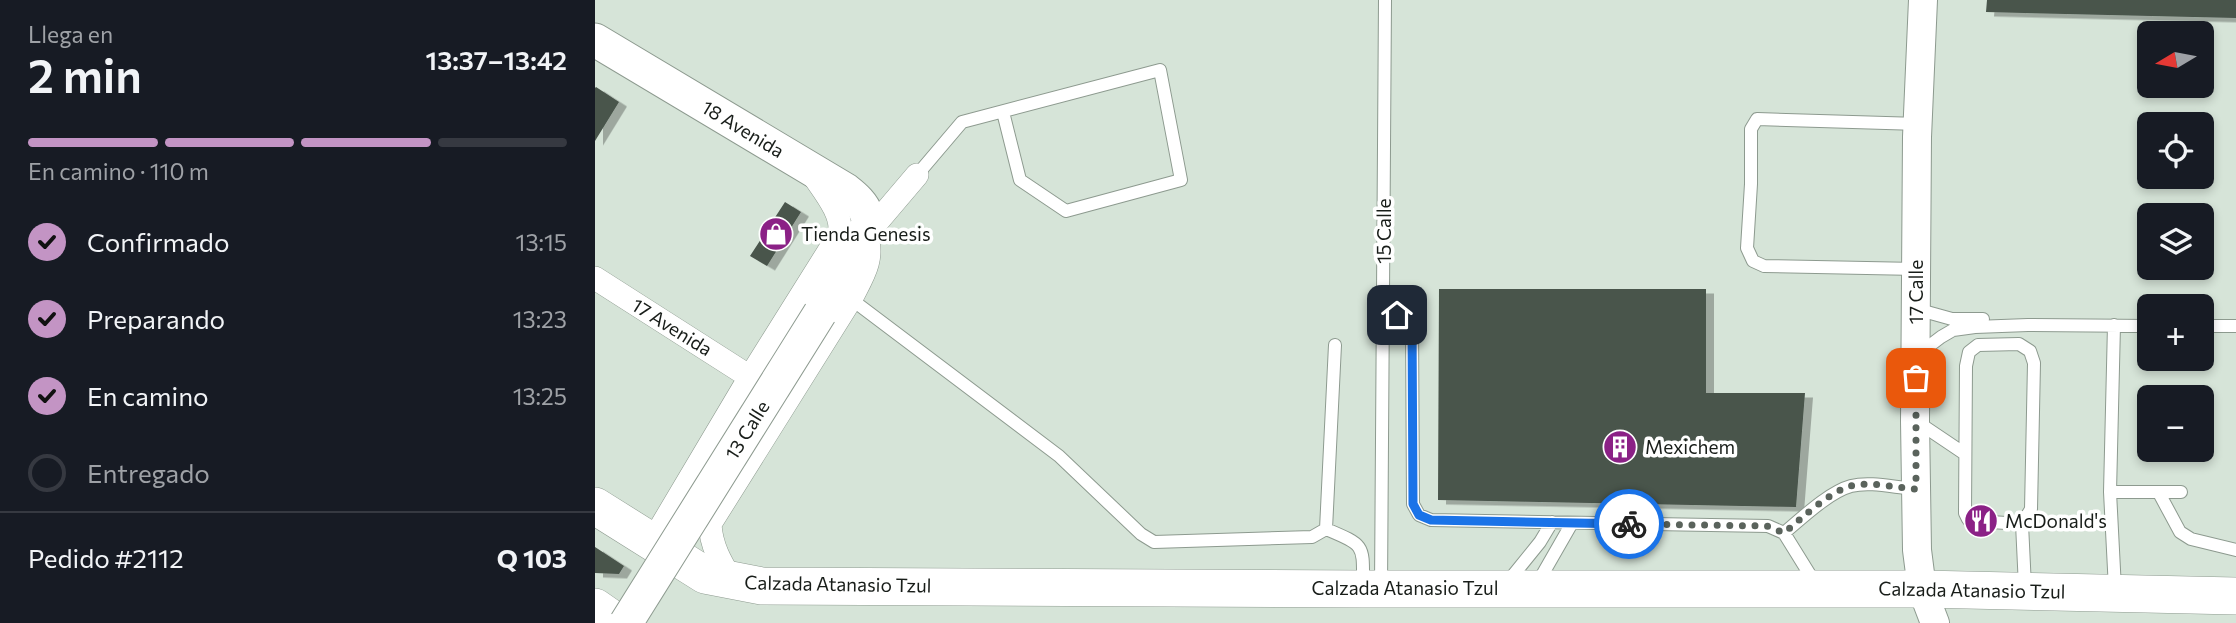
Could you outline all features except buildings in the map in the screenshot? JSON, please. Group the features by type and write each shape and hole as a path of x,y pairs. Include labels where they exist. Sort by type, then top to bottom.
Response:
{"main road":[{"name":"18 Avenida","path":"595,40 846,190 858,199 868,216 866,235"},
{"name":"13 Calle","path":"610,618 820,313 866,235"},
{"name":"Calzada Atanasio Tzul","path":"595,506 705,575 762,586 1922,589 2236,596"}],"street":[{"name":"17 Calle","path":"1923,0 1916,309 1917,550 1922,589 1935,623"},
{"name":"13 Calle","path":"652,542 841,228 833,208 810,170"},
{"name":"13 Calle","path":"732,581 719,560 711,537 711,524 852,299 869,264 870,246 866,235 917,175"},
{"name":"17 Avenida","path":"595,278 750,377"}],"lane":[{"name":"15 Calle","path":"1372,589 1384,315 1385,0"},
{"path":"917,175 962,122 1160,70 1181,180 1066,211 1020,180 1003,112"},
{"path":"1917,269 1764,266 1753,261 1747,248 1751,129 1757,119 1919,124"},
{"path":"852,299 1059,456 1141,534 1154,542 1312,537 1326,529"},
{"path":"1916,309 1952,319 2010,319 2028,325"},
{"path":"1384,315 1405,316 1412,321 1413,504 1419,515 1431,520 1767,526 1784,533 1818,589"},
{"path":"1916,356 1953,330 2028,325 2137,326"},
{"path":"2114,325 2110,492 2115,593"},
{"path":"2214,326 2236,326"},
{"path":"2022,524 1968,519 1965,513 1965,366 1969,352 1978,345 2019,344 2030,351 2034,363 2031,509 2022,524 2025,591"},
{"path":"1326,529 1335,345"},
{"path":"1915,421 1965,454"},
{"path":"1784,533 1837,492 1851,486 1916,489"},
{"path":"2110,492 2181,492"},
{"path":"2159,493 2180,531 2191,538 2236,550"},
{"path":"1519,588 1552,522"},
{"path":"1519,588 1573,523"},
{"path":"1326,529 1356,542 1363,550 1372,589"}],"way so far":[{"path":"1629,524 1767,526 1784,533 1837,492 1851,486 1916,489 1916,378"}],"place":[{"name":"Tienda Genesis","path":"776,234"},
{"name":"Mexichem","path":"1620,447"},
{"name":"McDonald's","path":"1981,521"}],"route":[{"path":"1397,315 1412,321 1413,504 1419,515 1431,520 1629,524"}]}
